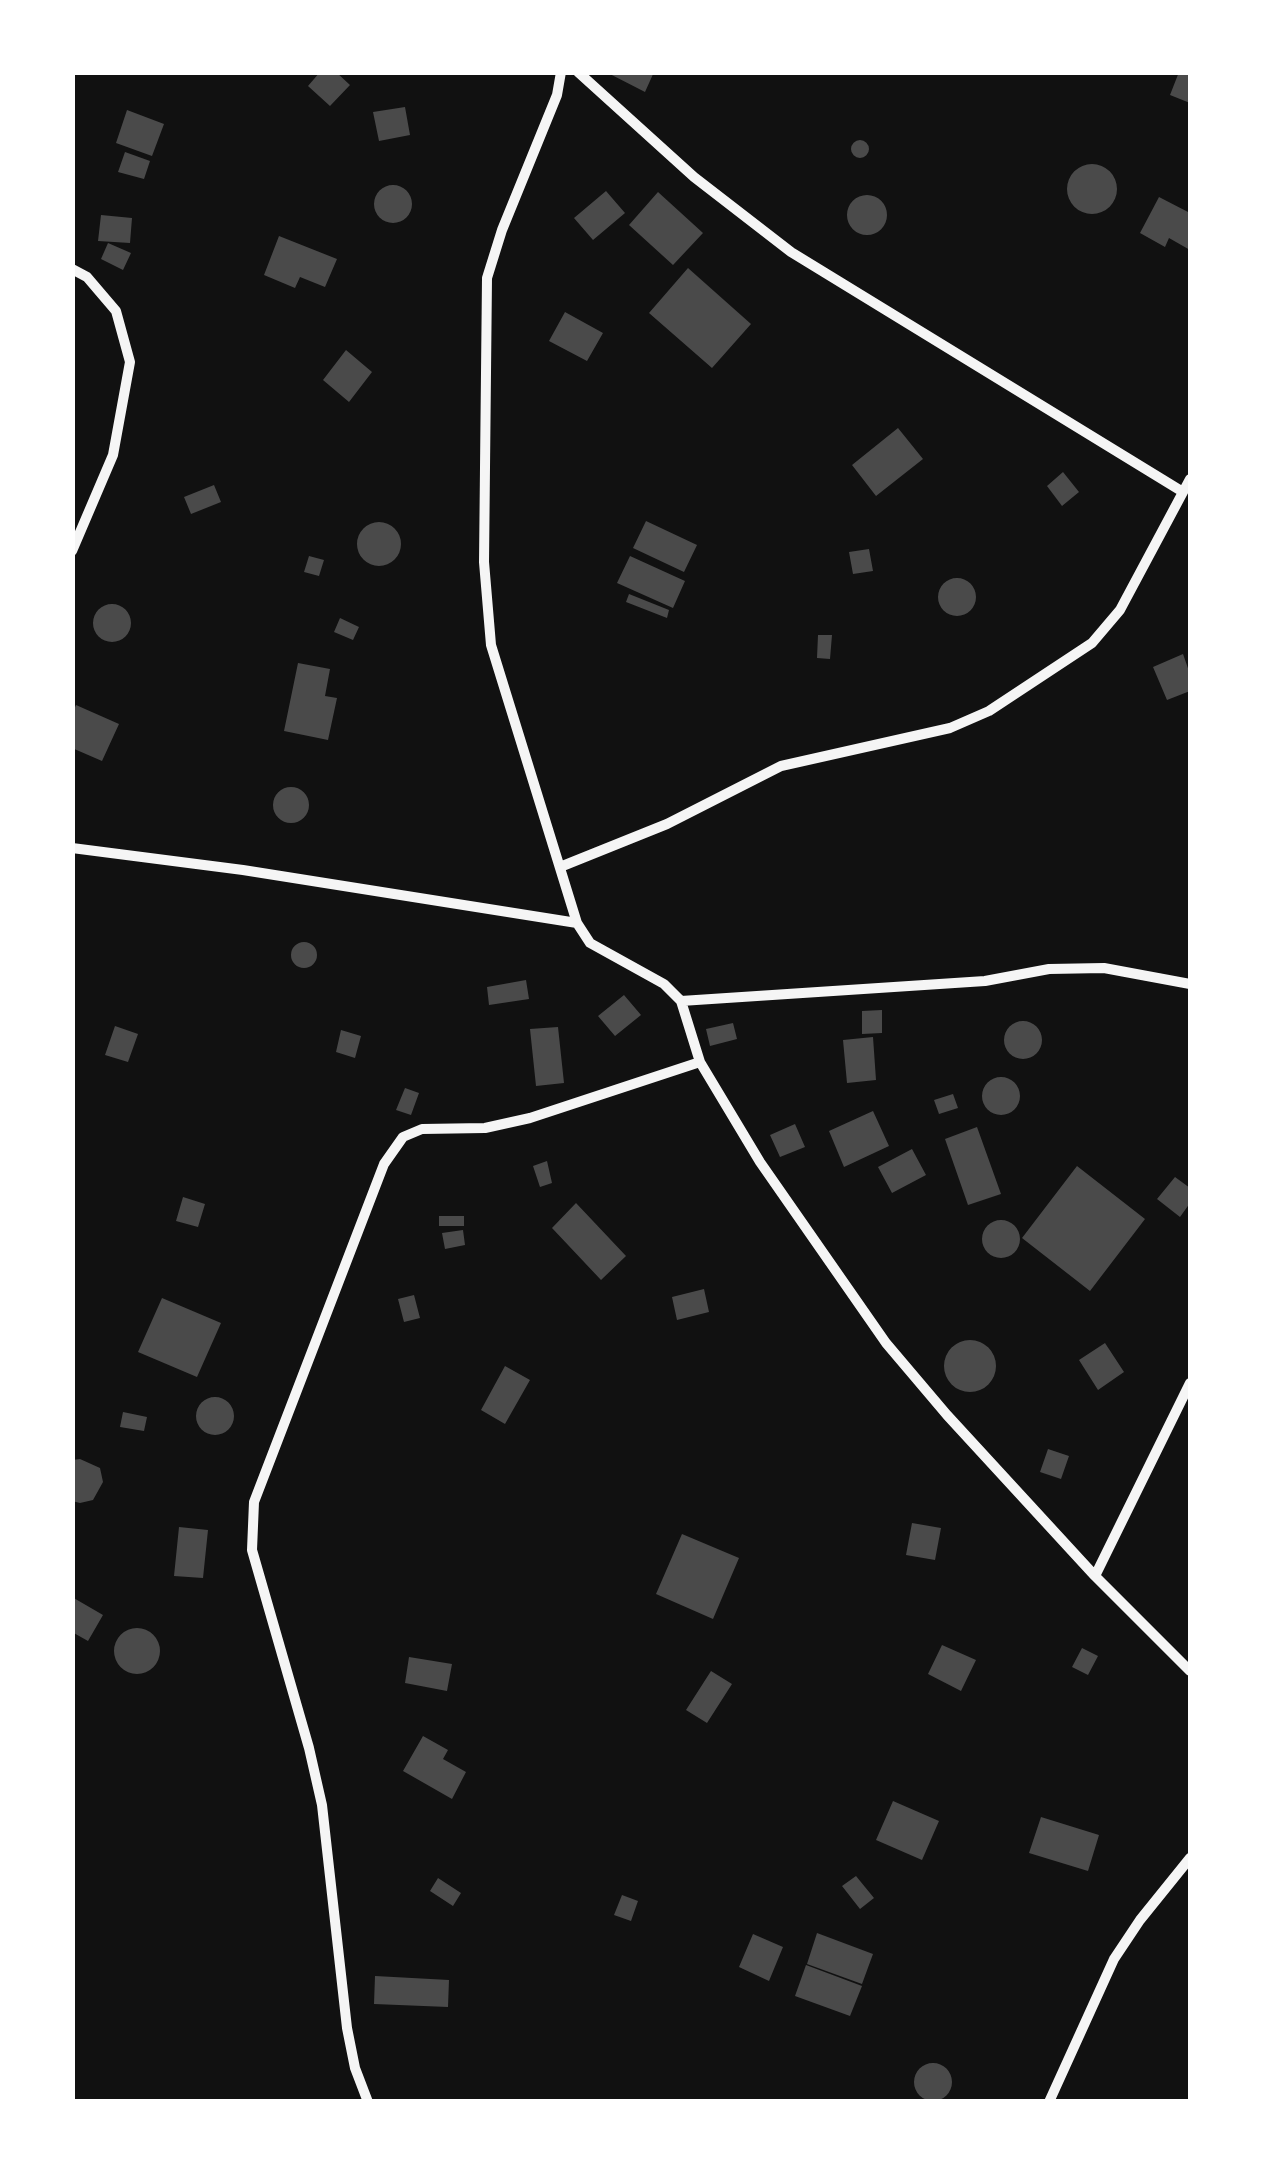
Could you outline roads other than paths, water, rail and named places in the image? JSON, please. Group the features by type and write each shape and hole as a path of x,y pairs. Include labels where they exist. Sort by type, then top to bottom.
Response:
{"street":[{"path":"561,72 557,95 502,230 487,278 484,562 491,645 577,923 590,942 664,984 681,1000 700,1062 760,1162 886,1343 1095,1576 1190,1671"},
{"path":"578,72 694,177 791,252 1183,492"},
{"path":"72,269 87,277 116,311 130,362 112,455 72,551"},
{"path":"560,868 668,824 780,766 950,728 989,711 1092,643 1120,610 1190,479"},
{"path":"72,848 243,870 577,923"},
{"path":"681,1000 1104,968 1190,984"},
{"path":"368,2102 354,2068 347,2028 322,1805 252,1550 254,1502 384,1164 403,1138 422,1129 485,1128 530,1118 700,1062"},
{"path":"1095,1576 1190,1383"},
{"path":"1048,2102 1114,1959 1190,1858"}]}
